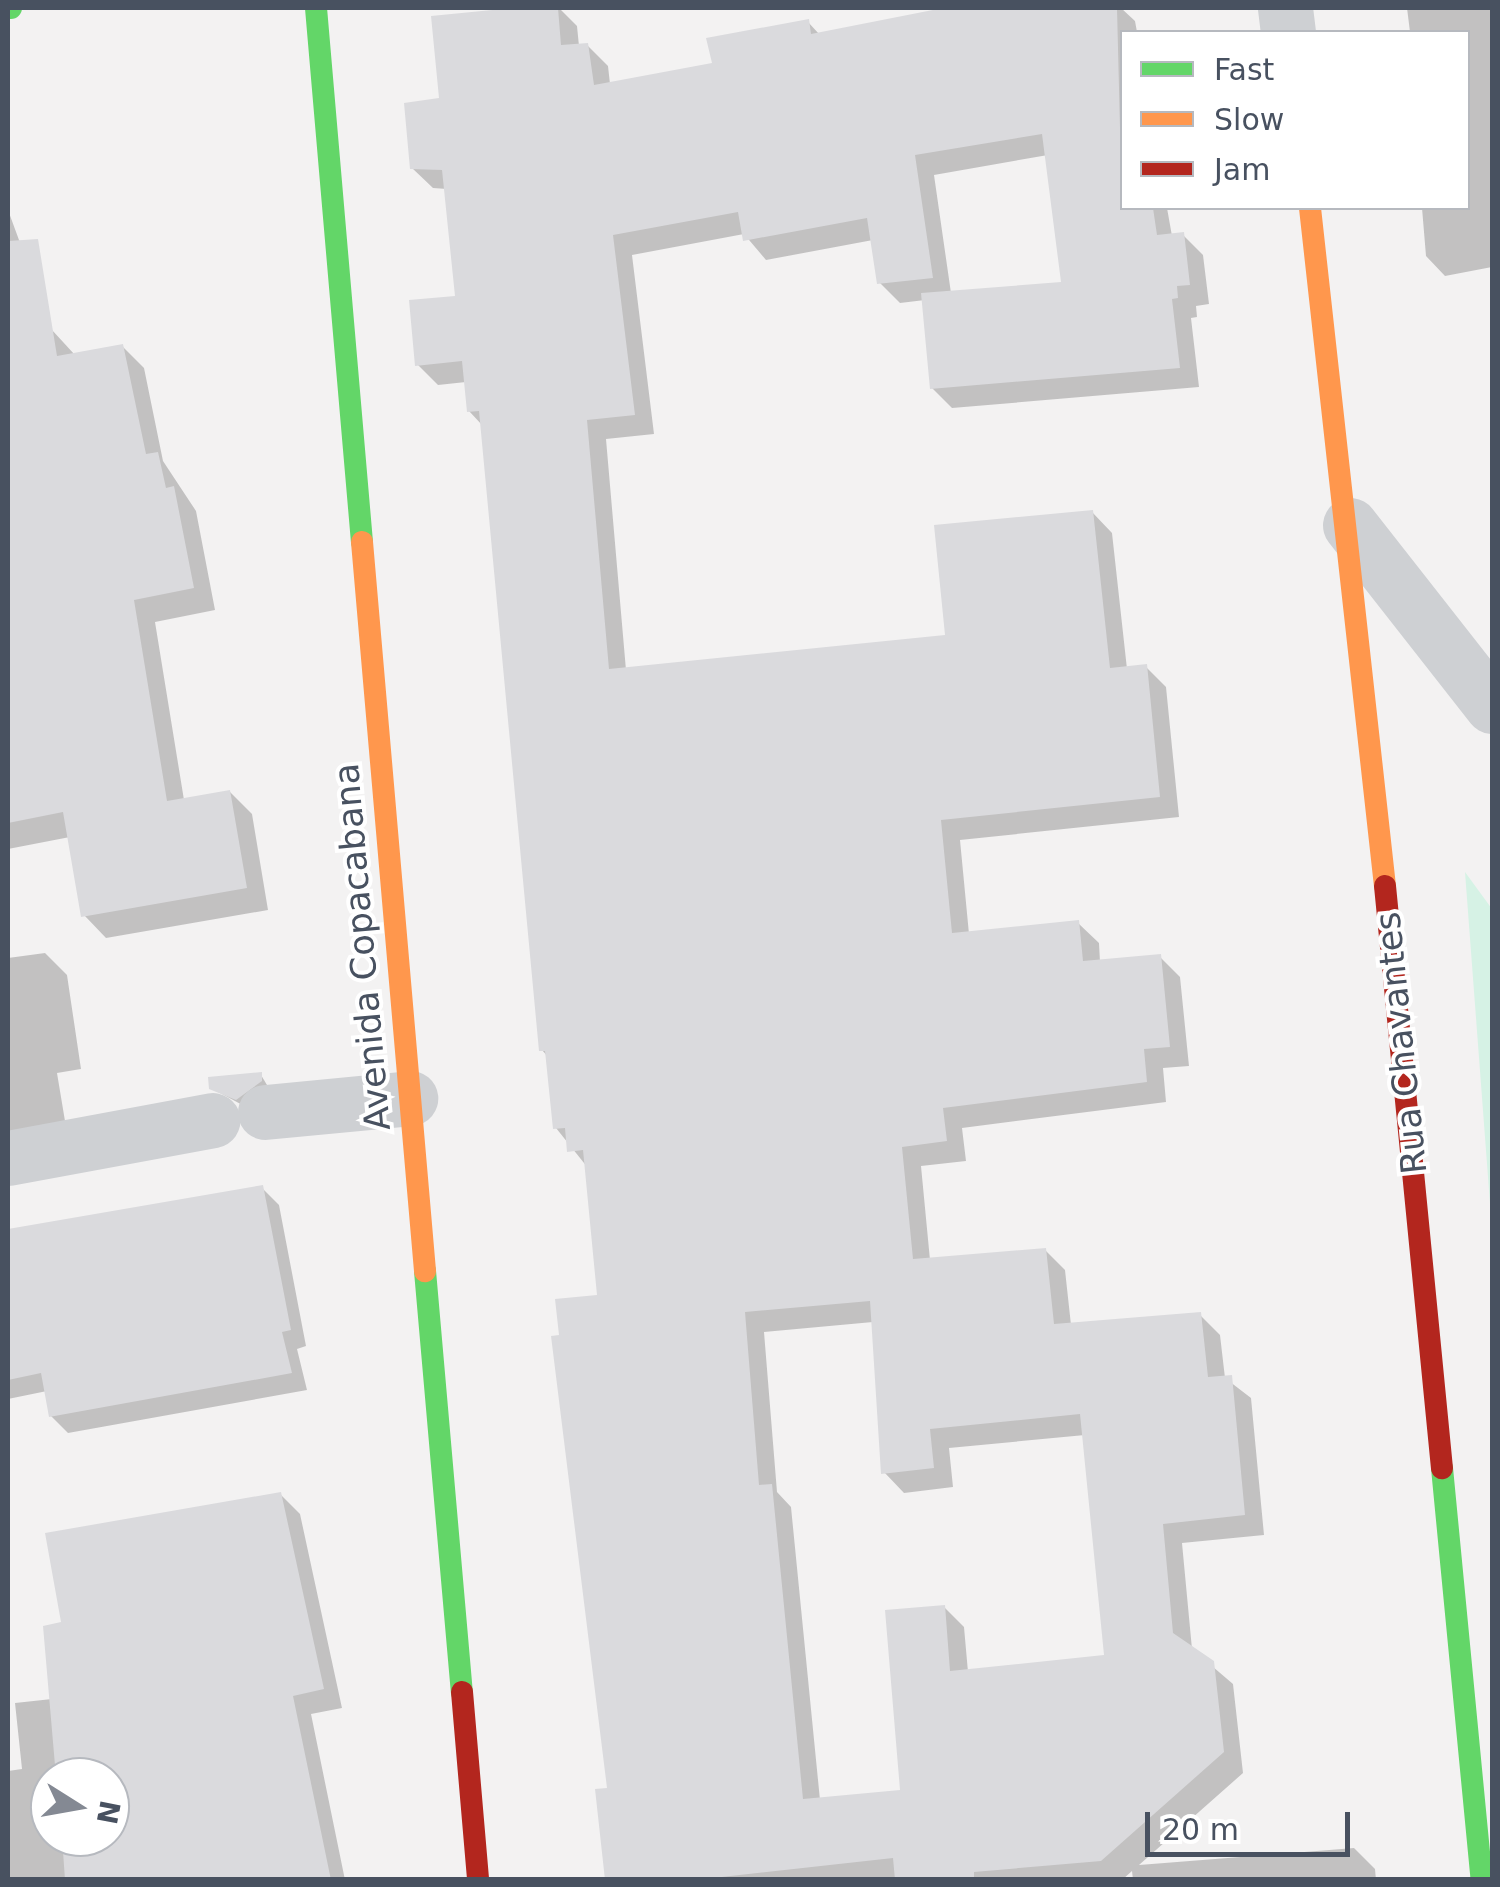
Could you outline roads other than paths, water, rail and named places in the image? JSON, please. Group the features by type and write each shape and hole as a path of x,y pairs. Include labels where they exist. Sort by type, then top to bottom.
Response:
{"street":[{"name":"Avenida Copacabana","path":"316,8 478,1880"},
{"name":"Rua Chavantes","path":"1310,210 1350,526 1482,1880"},
{"path":"1350,526 1492,706"},
{"path":"266,1112 410,1098"},
{"path":"8,1158 213,1120"}]}
